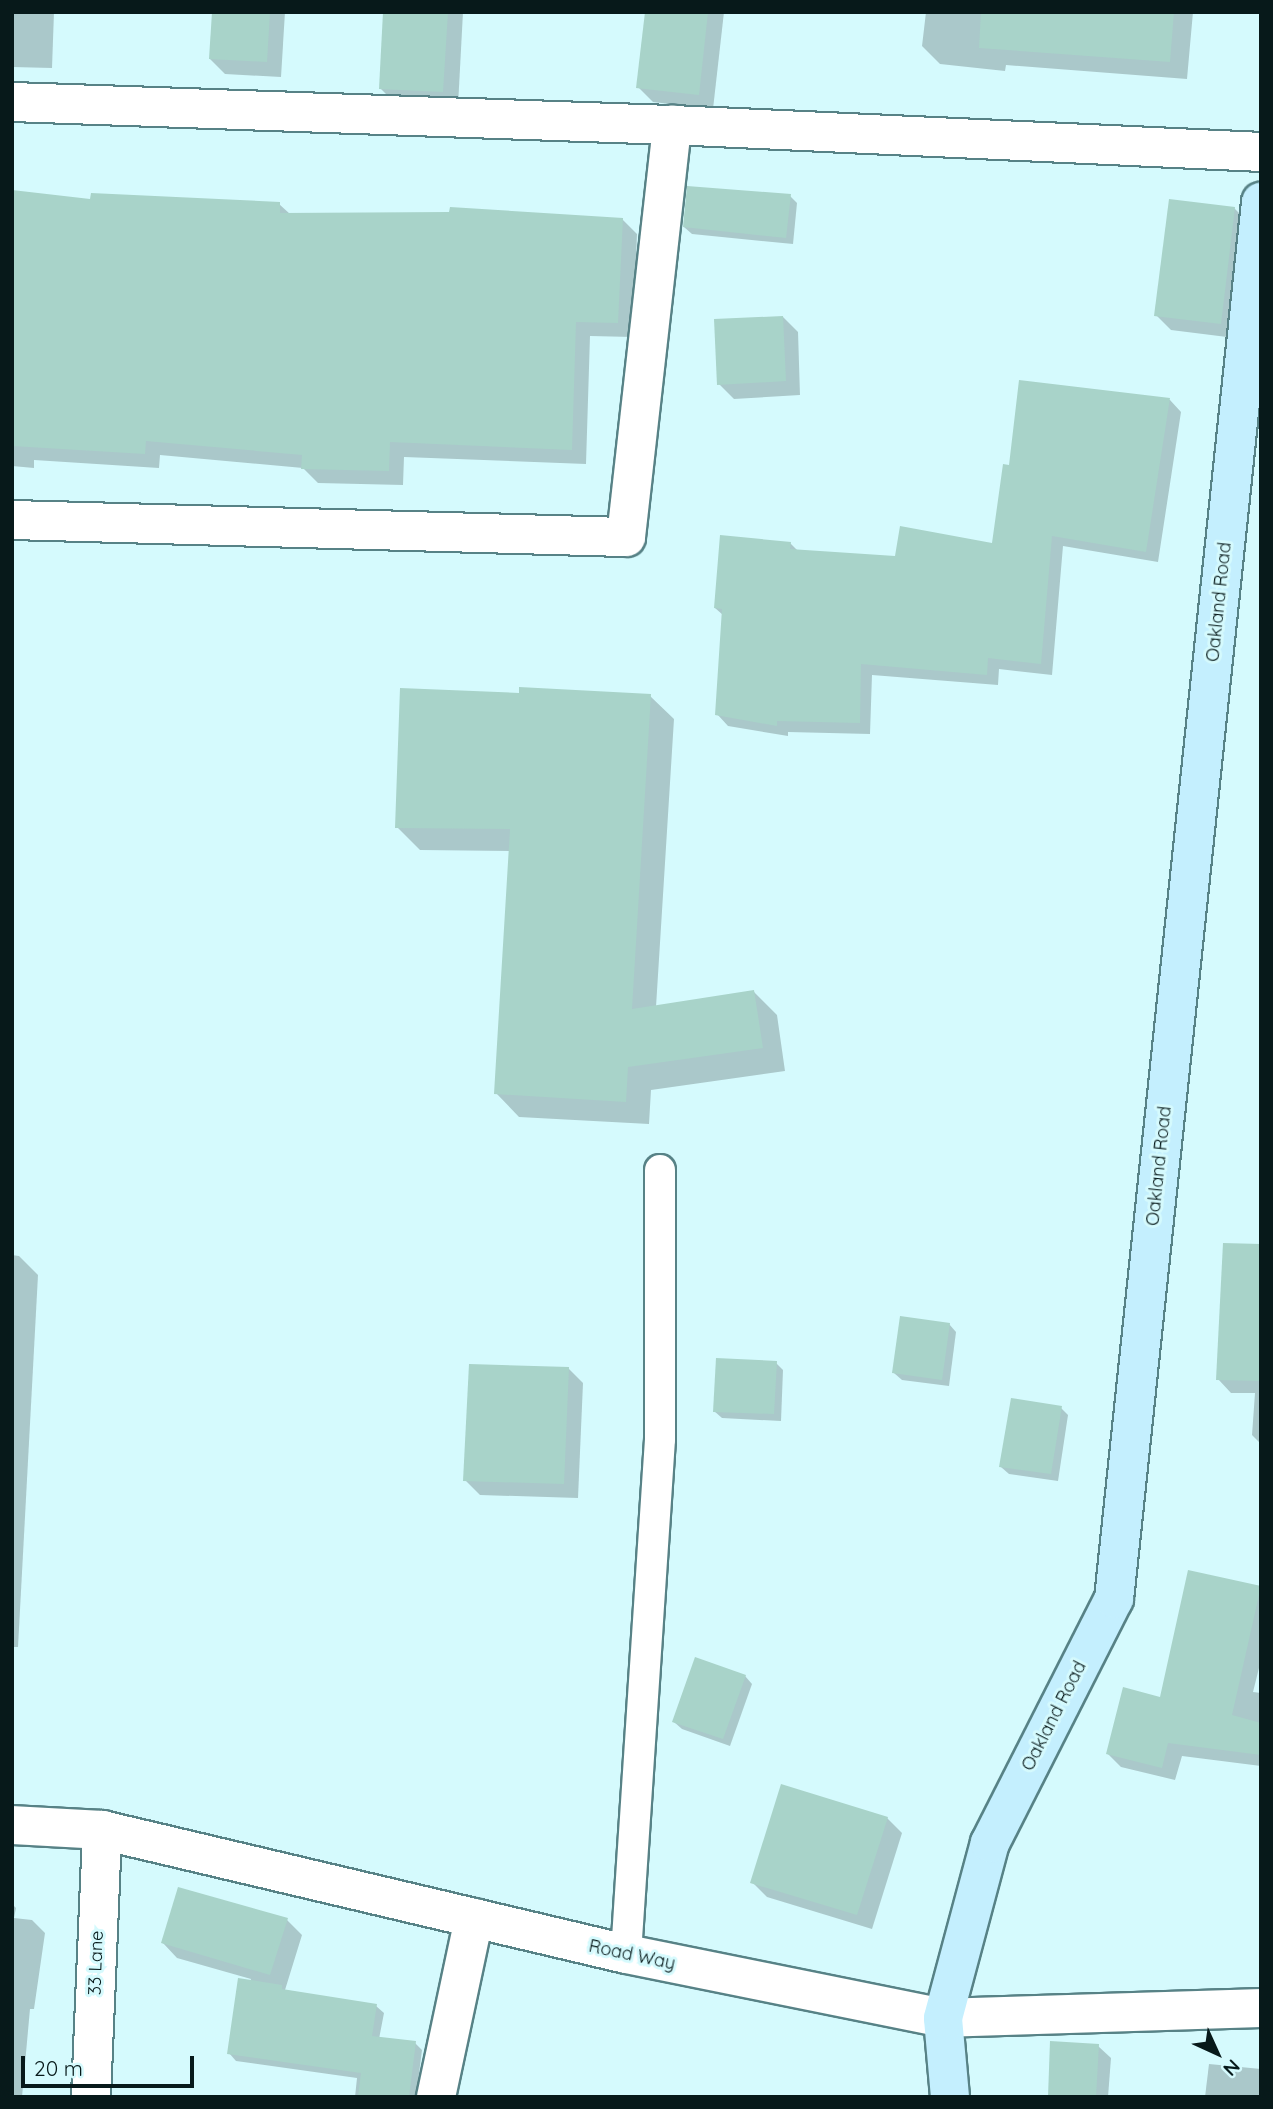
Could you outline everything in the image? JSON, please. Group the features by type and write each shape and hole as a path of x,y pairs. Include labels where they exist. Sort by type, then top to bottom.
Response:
{"street":[{"path":"12,102 672,125 1261,152"},
{"path":"12,520 626,537 672,125"},
{"name":"Oakland Road","path":"950,2097 943,2018 990,1843 1114,1599 1261,202"},
{"name":"Road Way","path":"12,1825 102,1830 626,1954 943,2018 1261,2008"},
{"name":"33 Lane","path":"90,2097 102,1830"},
{"path":"436,2097 474,1918"}],"lane":[{"path":"626,1954 660,1438 660,1170"}],"building":[{"path":"212,12 270,12 267,62 209,59"},
{"path":"383,12 448,12 443,92 379,89"},
{"path":"645,12 708,12 699,95 636,88"},
{"path":"981,12 1174,12 1170,62 979,48"},
{"path":"687,186 791,194 786,238 683,227"},
{"path":"12,190 90,199 91,193 280,202 280,213 449,212 450,207 623,218 618,323 576,322 572,450 390,442 389,471 301,469 302,455 146,441 145,454 12,446"},
{"path":"1169,199 1235,207 1221,324 1154,316"},
{"path":"783,316 786,381 717,385 714,319"},
{"path":"1019,380 1170,398 1146,552 1052,536 1041,664 988,658 987,675 861,664 860,723 777,721 777,726 715,715 722,609 714,608 720,535 791,542 790,549 895,556 900,526 992,543 1003,464 1009,465"},
{"path":"519,687 651,694 632,1009 754,990 763,1048 628,1067 626,1102 494,1094 510,829 395,828 400,688 519,693"},
{"path":"1223,1243 1261,1244 1261,1381 1216,1380"},
{"path":"900,1316 950,1323 942,1380 892,1373"},
{"path":"716,1358 777,1361 774,1414 713,1412"},
{"path":"469,1364 569,1367 564,1484 463,1481"},
{"path":"1011,1398 1062,1406 1051,1474 999,1467"},
{"path":"1188,1570 1261,1586 1232,1715 1261,1723 1261,1755 1168,1743 1162,1768 1106,1754 1123,1687 1160,1697"},
{"path":"695,1657 746,1675 723,1739 672,1722"},
{"path":"781,1784 888,1817 857,1915 750,1883"},
{"path":"178,1887 288,1918 270,1975 161,1943"},
{"path":"238,1978 282,1985 282,1989 377,2004 372,2036 416,2041 409,2097 358,2097 361,2073 227,2054"},
{"path":"1050,2041 1099,2044 1096,2097 1048,2097"}]}
